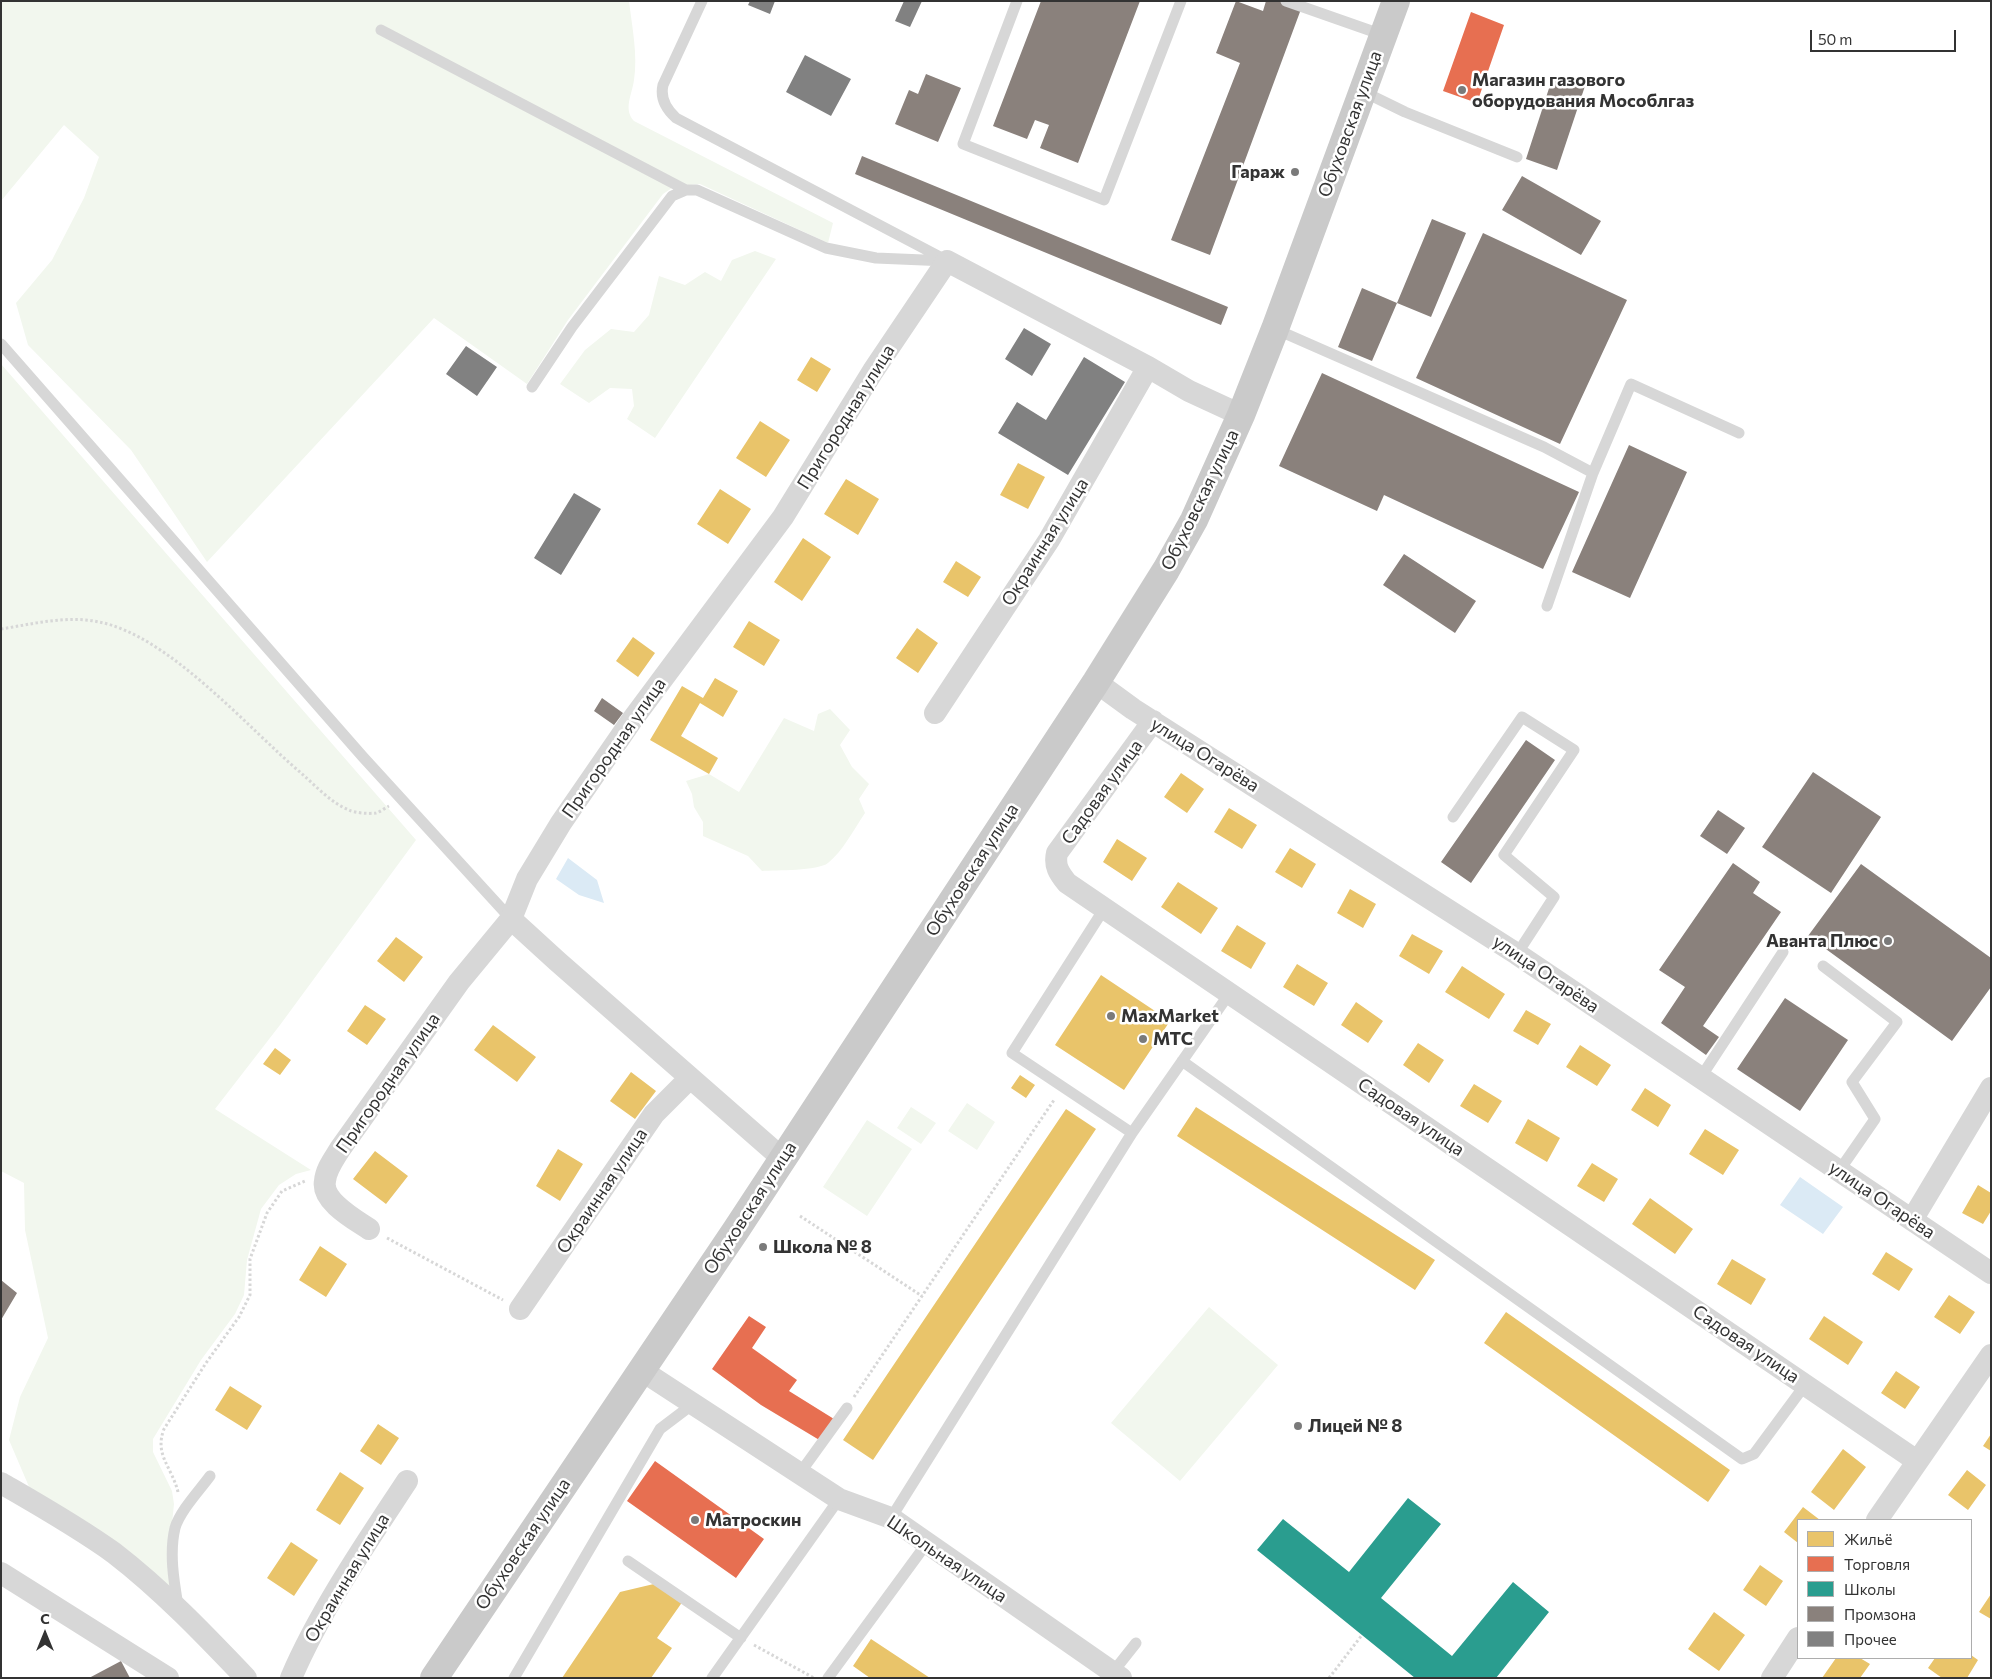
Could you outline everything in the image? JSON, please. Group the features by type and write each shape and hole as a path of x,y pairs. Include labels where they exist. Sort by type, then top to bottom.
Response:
{"main road":[{"name":"Обуховская улица","path":"434,1678 783,1158 1096,682 1166,570 1194,520 1241,415 1275,329 1396,1"}],"street":[{"path":"947,261 1148,366 1189,391 1241,415"},
{"name":"Пригородная улица","path":"326,1176 340,1149 454,990 511,918 527,879 561,823 632,720 783,517 873,372 947,261"},
{"name":"Окраинная улица","path":"935,714 1050,540 1148,366"},
{"name":"улица Огарёва","path":"1096,682 1153,721 1517,954 1991,1273"},
{"name":"Садовая улица","path":"1153,721 1057,853 1056,866 1059,874 1067,883 1917,1461"},
{"path":"511,918 690,1078 783,1158"},
{"name":"Окраинная улица","path":"520,1309 654,1114 690,1078"},
{"path":"1912,1220 1991,1088"},
{"path":"326,1176 324,1183 327,1194 337,1206 368,1228"},
{"path":"1878,1519 1991,1355"},
{"name":"Школьная улица","path":"641,1370 839,1499 891,1518 1117,1675"},
{"name":"Окраинная улица","path":"292,1678 318,1626 360,1553 407,1481"},
{"path":"1,1482 114,1553 178,1608 246,1678"},
{"path":"1,1572 168,1678"},
{"path":"1772,1678 1797,1640"}],"lane":[{"path":"702,1 663,85 661,92 670,112 684,123 947,261"},
{"path":"1017,1 963,144 1104,200 1181,1"},
{"path":"1286,1 1383,35"},
{"path":"381,30 686,190"},
{"path":"1362,91 1405,112 1517,157"},
{"path":"532,387 572,327 672,196 686,190 697,190 826,248 876,258 947,261"},
{"path":"1275,329 1544,447 1593,473"},
{"path":"1,344 402,800 511,918"},
{"path":"1547,606 1593,473 1631,384 1739,433"},
{"path":"1453,817 1522,717 1574,750 1504,855 1554,897 1517,954"},
{"path":"1104,909 1012,1053 1132,1133"},
{"path":"1701,1078 1783,952"},
{"path":"1823,966 1897,1022 1852,1082 1875,1119 1839,1171"},
{"path":"891,1518 1132,1133 1229,994"},
{"path":"1182,1061 1742,1459 1754,1454 1805,1384"},
{"path":"514,1678 660,1429 693,1404"},
{"path":"800,1473 847,1408"},
{"path":"178,1608 173,1562 175,1527 187,1506 210,1476"},
{"path":"712,1678 839,1499"},
{"path":"828,1678 927,1543"},
{"path":"628,1561 741,1638"},
{"path":"1117,1675 1136,1644"}],"path":[{"path":"1,629 51,620 75,619 99,622 132,634 149,642 186,669 334,802 350,811 376,813 402,800"},
{"path":"847,1408 1063,1087"},
{"path":"175,1527 179,1504 173,1477 160,1451 160,1440 164,1429 239,1317 250,1295 250,1259 267,1212 275,1198 294,1184 326,1176"},
{"path":"800,1216 922,1296"},
{"path":"368,1228 520,1309"},
{"path":"1329,1678 1362,1635"},
{"path":"741,1638 814,1678"}],"shaded area":[{"path":"1,1 629,1 634,41 635,70 629,112 634,121 833,223 828,243 700,184 675,186 663,194 568,320 527,384 434,318 207,562 131,450 28,345 16,303 52,260 84,198 99,157 64,125 1,201"},
{"path":"755,251 776,259 655,438 627,419 634,406 632,389 610,388 589,403 560,384 585,350 611,329 634,332 649,315 659,276 685,285 705,272 721,281 732,260"},
{"path":"1,364 416,840 280,1025 215,1109 311,1170 296,1174 279,1185 261,1209 247,1260 244,1295 235,1314 201,1360 153,1439 153,1452 172,1491 174,1504 170,1543 172,1594 30,1489 9,1440 20,1397 48,1338 25,1230 24,1183 1,1171"},
{"path":"830,709 850,730 840,745 852,767 869,784 859,799 865,813 843,846 828,863 823,866 796,870 762,871 748,856 703,836 703,822 694,807 692,794 686,781 709,774 739,792 784,718 814,731 818,714"},
{"path":"568,858 597,880 604,903 579,895 556,879"},
{"path":"967,1103 995,1122 977,1150 948,1131"},
{"path":"911,1107 936,1123 921,1144 897,1128"},
{"path":"867,1120 912,1149 867,1216 823,1187"},
{"path":"1800,1177 1843,1207 1823,1234 1780,1205"},
{"path":"1209,1307 1278,1365 1180,1481 1111,1423"}],"building: Жильё":[{"path":"811,357 831,369 817,392 797,380"},
{"path":"760,421 790,440 766,477 736,458"},
{"path":"1018,463 1045,477 1028,509 1000,495"},
{"path":"846,479 879,499 858,535 824,514"},
{"path":"720,489 751,509 728,544 697,524"},
{"path":"803,538 831,557 802,601 774,582"},
{"path":"956,561 981,577 968,597 943,582"},
{"path":"749,621 780,640 764,666 733,647"},
{"path":"917,628 938,643 918,673 896,658"},
{"path":"633,637 655,653 638,677 616,661"},
{"path":"715,678 738,691 723,717 700,703 681,736 718,758 709,774 650,740 682,686 703,698"},
{"path":"1181,773 1204,789 1187,813 1164,797"},
{"path":"1229,808 1257,825 1242,849 1214,832"},
{"path":"1117,839 1147,858 1132,881 1103,862"},
{"path":"1290,848 1316,864 1302,888 1275,872"},
{"path":"1178,882 1218,908 1201,934 1161,907"},
{"path":"1350,889 1376,904 1363,928 1337,913"},
{"path":"1237,925 1266,943 1251,969 1221,951"},
{"path":"1412,934 1443,951 1429,974 1399,956"},
{"path":"396,937 423,957 404,982 377,961"},
{"path":"1297,964 1328,983 1314,1006 1283,987"},
{"path":"1462,966 1505,994 1489,1019 1445,992"},
{"path":"1101,975 1170,1021 1124,1090 1055,1045"},
{"path":"1356,1002 1383,1021 1368,1043 1341,1025"},
{"path":"365,1005 386,1019 367,1045 347,1031"},
{"path":"1526,1010 1551,1024 1538,1045 1513,1031"},
{"path":"493,1025 536,1057 517,1082 474,1050"},
{"path":"1418,1043 1444,1060 1429,1083 1403,1065"},
{"path":"1580,1045 1611,1065 1597,1086 1566,1067"},
{"path":"275,1048 291,1060 280,1075 263,1064"},
{"path":"631,1072 656,1091 635,1119 610,1101"},
{"path":"1020,1075 1035,1085 1026,1098 1011,1088"},
{"path":"1474,1084 1502,1101 1488,1123 1460,1106"},
{"path":"1645,1088 1671,1105 1658,1127 1631,1110"},
{"path":"1196,1107 1435,1260 1415,1290 1177,1136"},
{"path":"1066,1109 1096,1129 873,1460 843,1440"},
{"path":"1528,1119 1560,1138 1547,1162 1515,1143"},
{"path":"1705,1129 1739,1150 1723,1175 1689,1154"},
{"path":"558,1149 583,1164 560,1201 536,1186"},
{"path":"375,1151 408,1176 386,1204 353,1179"},
{"path":"1592,1163 1618,1179 1604,1202 1577,1186"},
{"path":"1978,1185 1991,1193 1991,1211 1983,1224 1962,1213"},
{"path":"1650,1198 1693,1229 1675,1254 1632,1224"},
{"path":"320,1246 347,1264 326,1297 299,1280"},
{"path":"1886,1252 1913,1269 1899,1291 1872,1274"},
{"path":"1732,1259 1766,1279 1751,1305 1717,1284"},
{"path":"1949,1295 1975,1312 1960,1334 1934,1317"},
{"path":"1506,1312 1730,1470 1708,1502 1484,1343"},
{"path":"1824,1316 1863,1342 1848,1365 1809,1339"},
{"path":"1896,1371 1920,1387 1905,1409 1881,1393"},
{"path":"230,1386 262,1406 247,1430 215,1410"},
{"path":"378,1424 399,1438 381,1465 360,1451"},
{"path":"1991,1434 1991,1451 1983,1446"},
{"path":"1843,1449 1866,1467 1834,1510 1811,1492"},
{"path":"1967,1470 1986,1485 1968,1510 1948,1495"},
{"path":"340,1472 364,1488 340,1525 316,1510"},
{"path":"1803,1507 1819,1519 1797,1519 1797,1542 1784,1532"},
{"path":"291,1542 318,1560 294,1596 267,1578"},
{"path":"1760,1565 1783,1581 1766,1606 1743,1590"},
{"path":"658,1583 683,1601 657,1638 672,1648 651,1678 562,1678 620,1592"},
{"path":"1991,1594 1991,1619 1979,1612"},
{"path":"1714,1612 1745,1635 1719,1671 1688,1649"},
{"path":"871,1639 930,1678 870,1678 853,1666"},
{"path":"1972,1656 1978,1660 1967,1678 1942,1678 1928,1668 1934,1659 1972,1659"},
{"path":"1835,1659 1862,1659 1870,1664 1860,1678 1822,1678"}],"building: Торговля":[{"path":"1471,12 1504,25 1477,103 1443,91"},
{"path":"749,1316 766,1327 752,1348 797,1380 789,1391 834,1419 821,1441 761,1405 712,1369"},
{"name":"Матроскин","path":"655,1461 764,1539 736,1578 627,1501"}],"building: Школы":[{"path":"1408,1498 1441,1524 1381,1598 1452,1656 1513,1582 1549,1612 1496,1678 1415,1678 1257,1550 1283,1519 1349,1572"}],"building: Промзона":[{"path":"1041,1 1140,1 1078,163 1040,148 1049,125 1035,120 1027,139 993,126"},
{"path":"1236,1 1263,11 1266,1 1304,1 1210,255 1171,240 1240,63 1216,53"},
{"path":"926,74 961,88 938,142 895,124 909,90 918,94"},
{"path":"1553,76 1585,86 1557,170 1526,159"},
{"path":"862,156 1228,307 1221,325 855,174"},
{"path":"1522,176 1601,221 1581,255 1502,210"},
{"path":"1432,219 1466,233 1431,317 1397,303"},
{"path":"1483,233 1627,300 1560,444 1416,378"},
{"path":"1362,288 1397,303 1372,361 1338,347"},
{"path":"1322,373 1579,492 1543,569 1384,495 1377,511 1279,466"},
{"path":"1629,445 1687,472 1630,598 1572,572"},
{"path":"1404,554 1476,601 1455,633 1383,585"},
{"path":"602,698 623,713 614,725 594,711"},
{"path":"1526,740 1555,760 1471,883 1441,862"},
{"path":"1813,772 1881,817 1831,893 1762,847"},
{"path":"1718,810 1745,828 1727,854 1700,836"},
{"path":"1733,863 1760,882 1753,893 1781,912 1703,1026 1719,1037 1706,1055 1661,1023 1685,987 1659,970"},
{"path":"1861,864 1991,958 1991,987 1952,1041 1808,936"},
{"path":"1785,998 1848,1040 1800,1111 1737,1069"},
{"path":"1,1280 17,1293 1,1320"},
{"path":"121,1661 130,1678 89,1678"}],"building: Прочее":[{"path":"750,1 775,1 770,14 748,5"},
{"path":"904,1 922,1 910,27 895,21"},
{"path":"805,55 851,79 831,116 786,92"},
{"path":"1024,328 1051,344 1032,376 1005,359"},
{"path":"466,346 497,367 477,396 446,374"},
{"path":"1084,357 1125,382 1068,475 998,433 1017,402 1046,420"},
{"path":"574,493 601,509 561,575 534,558"}],"place":[{"name":"Магазин газового оборудования Мособлгаз","path":"1462,90"},
{"name":"Гараж","path":"1295,172"},
{"name":"Аванта Плюс","path":"1888,941"},
{"name":"MaxMarket","path":"1111,1016"},
{"name":"МТС","path":"1143,1039"},
{"name":"Школа № 8","path":"763,1247"},
{"name":"Лицей № 8","path":"1298,1426"},
{"name":"Матроскин","path":"695,1520"}]}
